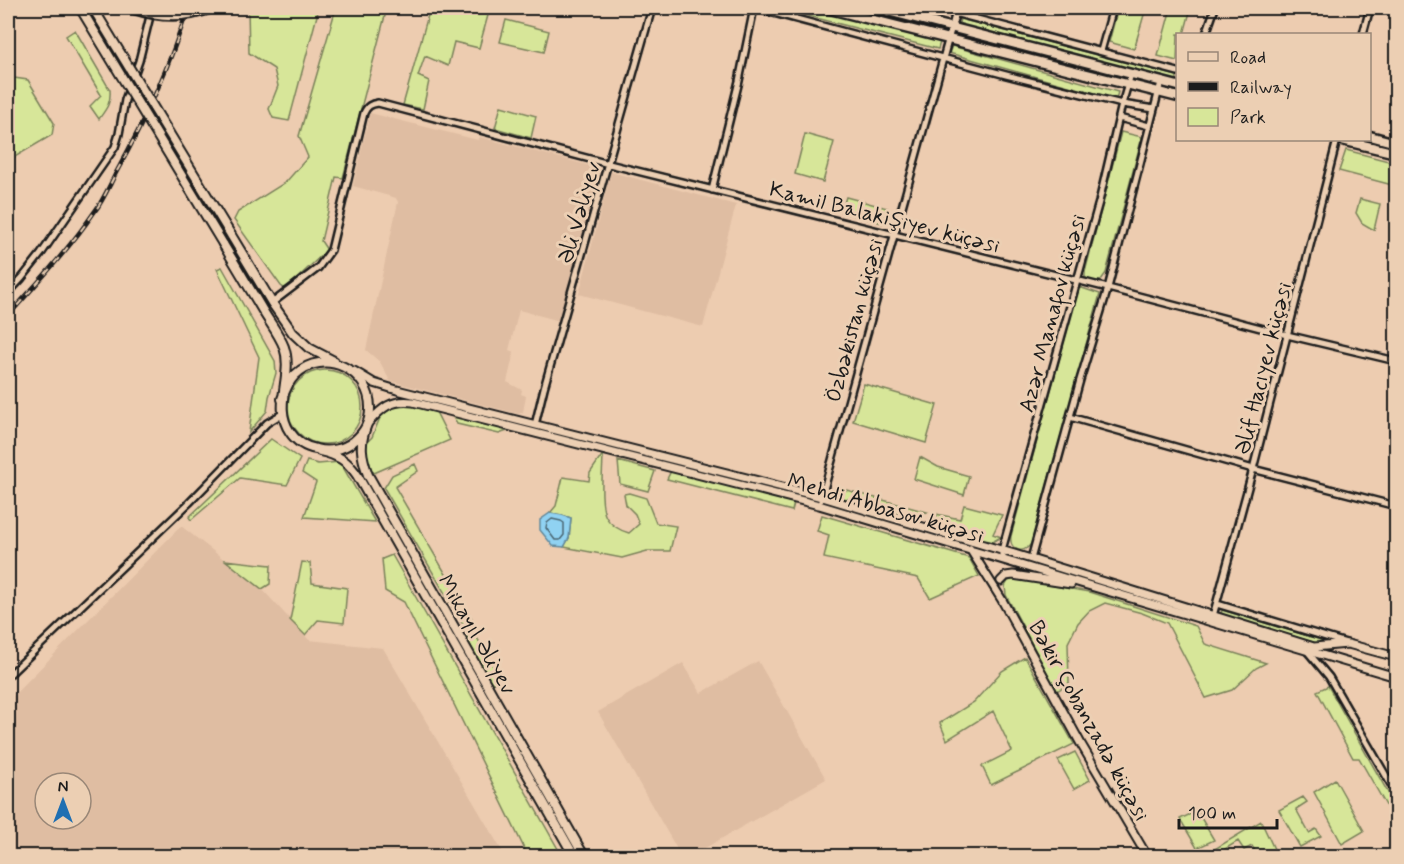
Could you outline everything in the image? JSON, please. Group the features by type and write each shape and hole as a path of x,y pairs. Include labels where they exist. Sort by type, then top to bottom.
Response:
{"main road":[{"path":"81,9 284,348 286,366 282,414 291,435 310,448 320,451 343,448 361,434 367,424 370,402 363,382 346,367 303,344 288,327 93,8"},
{"path":"132,8 172,15 195,13 211,8"},
{"path":"826,8 1176,97"},
{"path":"876,8 1176,86"},
{"path":"1371,136 1396,143"},
{"path":"1346,141 1396,153"},
{"path":"282,399 295,375 306,367 319,363 333,363 346,367"},
{"name":"Mikayıl Əliyev","path":"367,424 363,434 362,449 368,475 584,856"},
{"name":"Mikayıl Əliyev","path":"320,451 340,457 357,475 574,856"}],"street":[{"path":"9,289 41,254 115,147 125,100 139,61 152,8"},
{"name":"Əli Vəliyev","path":"535,425 652,8"},
{"path":"712,190 755,8 1006,75 1122,104 1154,109"},
{"path":"934,8 956,10 1176,71"},
{"path":"1101,51 1113,8"},
{"path":"1206,33 1215,8"},
{"path":"1364,33 1370,8"},
{"path":"952,27 956,10"},
{"name":"Özbəkistan küçəsi","path":"819,505 952,27"},
{"name":"Azər Manafov küçəsi","path":"1004,560 1002,550 1099,202 1131,74"},
{"name":"Azər Manafov küçəsi","path":"1031,559 1108,288 1161,82"},
{"name":"Kamil Balakişiyev küçəsi","path":"272,303 318,268 331,250 364,113 368,106 378,103 609,164 1396,361"},
{"path":"1119,118 1149,126"},
{"name":"Əlif Hacıyev küçəsi","path":"1213,616 1337,141"},
{"name":"Mehdi Abbasov küçəsi","path":"346,367 385,387 822,497 1314,646 1348,644"},
{"name":"Mehdi Abbasov küçəsi","path":"367,424 386,406 404,401 414,402 819,505 1396,677"},
{"path":"8,676 189,502 267,423 282,414"},
{"path":"1070,417 1253,469 1396,506"},
{"path":"975,542 1002,600"},
{"path":"970,549 1002,600"},
{"path":"1002,600 1001,581 1007,572 1028,563 1031,559"},
{"path":"1001,581 1006,576 1018,575 1098,588"},
{"name":"Bəkir Çobanzadə küçəsi","path":"1002,600 1147,856"},
{"name":"Mehdi Abbasov küçəsi","path":"1217,604 1396,657"},
{"path":"1307,651 1329,677 1396,793"},
{"path":"1388,856 1396,852"}],"shaded area":[{"path":"370,113 478,140 480,137 599,168 600,172 560,321 519,310 509,350 514,352 507,382 522,390 521,394 526,396 523,412 519,414 390,381 380,362 366,350 398,202 396,198 353,186"},
{"path":"611,172 736,205 703,327 579,294"},
{"path":"181,526 262,589 309,640 383,648 505,856 8,856 8,701"},
{"path":"758,661 826,779 691,856 681,856 598,712 683,663 701,693"}],"green space":[{"path":"248,8 319,8 289,121 273,118 269,109 278,86 274,69 249,53"},
{"path":"336,8 387,8 343,178 336,177 321,241 327,250 288,287 284,288 234,220 238,212 286,182 308,157 299,136"},
{"path":"430,8 490,8 479,48 454,42 448,66 425,56 418,76 429,81 423,109 403,105"},
{"path":"777,8 806,8 940,42 938,49"},
{"path":"1118,8 1146,8 1134,49 1109,42"},
{"path":"1171,8 1191,8 1184,33 1176,33 1176,61 1158,56"},
{"path":"960,19 1176,76 1176,85 958,27"},
{"path":"506,20 549,31 544,52 500,42"},
{"path":"75,30 110,90 108,105 99,119 90,106 101,95 66,36"},
{"path":"952,46 1118,92 1116,99 949,53"},
{"path":"14,78 28,80 54,123 52,135 8,161 8,82"},
{"path":"501,106 536,116 531,138 495,128"},
{"path":"1121,132 1142,137 1106,273 1101,280 1092,281 1085,277 1085,272"},
{"path":"805,134 834,142 823,182 795,174"},
{"path":"1346,150 1396,163 1396,186 1339,171"},
{"path":"846,197 887,208 883,223 841,212"},
{"path":"1360,199 1380,204 1374,230 1362,223 1356,213"},
{"path":"222,267 275,361 276,373 267,411 249,432 259,357 217,269"},
{"path":"1079,287 1100,294 1031,544 1021,550 1014,548 1011,536"},
{"path":"318,370 332,370 346,376 356,386 362,400 362,414 356,428 346,438 332,444 318,444 304,438 294,428 288,414 288,400 294,386 304,376"},
{"path":"864,384 937,405 926,443 853,421"},
{"path":"403,403 434,408 450,440 374,473 367,460 364,445 372,437 382,413 389,407"},
{"path":"451,414 510,430 499,434 457,424"},
{"path":"271,439 300,459 287,485 240,478 191,520 189,517"},
{"path":"603,454 603,504 608,520 629,533 639,524 635,514 626,505 624,494 629,493 646,498 656,523 676,526 670,551 647,551 622,558 564,547 569,538 571,518 550,513 556,506 563,477 589,481 590,473"},
{"path":"920,457 938,467 969,476 964,495 914,479"},
{"path":"307,461 318,464 340,462 375,522 304,517 316,482 302,473"},
{"path":"618,461 655,471 648,491 620,484"},
{"path":"415,464 418,471 395,487 475,624 462,623 384,488 392,475"},
{"path":"671,471 794,503 792,511 667,479"},
{"path":"839,488 927,512 910,517 836,496"},
{"path":"964,505 1002,515 993,534 1001,537 992,542 940,526 936,514 960,519"},
{"path":"822,515 969,558 979,576 930,598 918,578 824,558 829,535 817,531"},
{"path":"392,555 562,856 528,856 404,602 385,591 382,559"},
{"path":"225,560 271,565 270,584 262,589"},
{"path":"302,562 310,563 312,583 347,588 344,623 318,620 305,635 290,620"},
{"path":"1014,579 1089,592 1196,626 1205,644 1266,663 1256,668 1232,690 1206,698 1167,623 1142,613 1105,603 1089,611 1078,623 1068,643 1069,683 1057,691 1006,595 1005,586 1008,581"},
{"path":"1222,610 1328,642 1316,643 1221,614"},
{"path":"465,636 476,636 497,673 493,685"},
{"path":"1025,657 1074,744 991,785 982,766 1012,751 993,711 947,740 940,723 974,702 1002,671"},
{"path":"1328,686 1396,807 1396,823 1359,758 1353,758 1317,691"},
{"path":"1075,752 1090,780 1074,789 1058,760"},
{"path":"1335,779 1364,831 1342,844 1314,792"},
{"path":"1303,797 1307,802 1296,809 1309,833 1316,829 1321,836 1300,847 1279,810"},
{"path":"1197,811 1214,840 1197,848 1180,819"},
{"path":"1261,821 1274,849 1266,853 1264,850 1257,854 1252,846 1244,850 1238,841 1225,849 1229,856 1211,856 1213,850"}],"water":[{"path":"550,513 571,518 569,538 564,547 553,546 540,530 540,520"}],"railway":[{"path":"8,316 64,252 101,202 157,91 188,8"}]}
